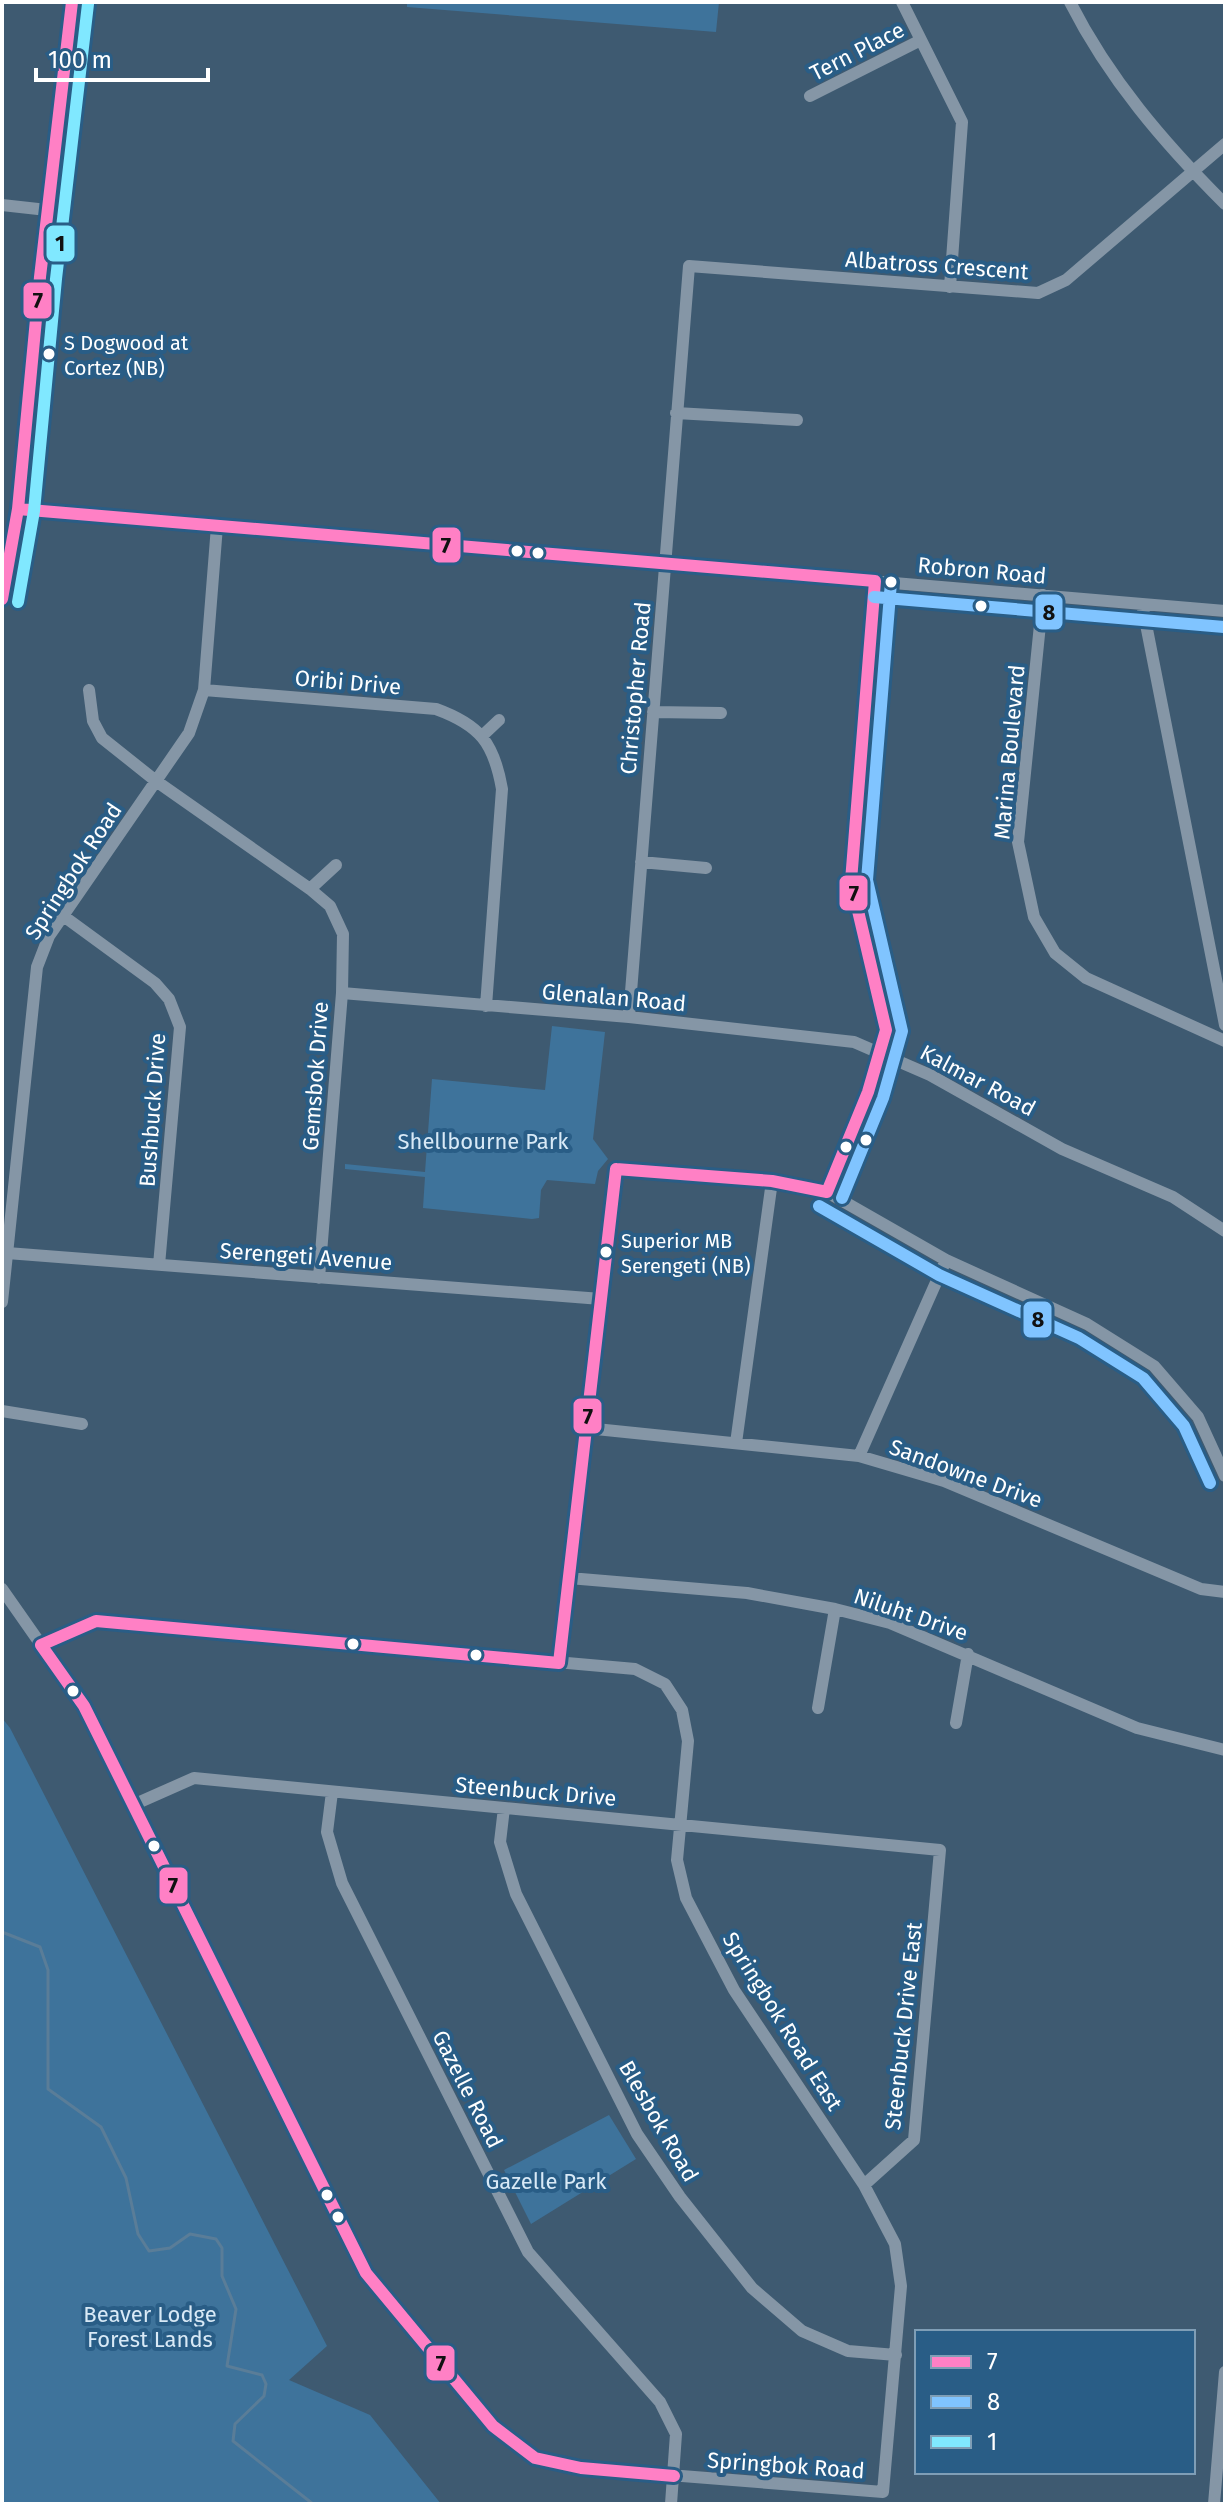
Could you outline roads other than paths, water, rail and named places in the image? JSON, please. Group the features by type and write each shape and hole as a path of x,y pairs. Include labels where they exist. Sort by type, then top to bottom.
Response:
{"main road":[{"path":"2,599 18,509 47,210 72,2"}],"street":[{"path":"902,2 962,122 950,287"},
{"path":"1070,2 1090,41 1143,117 1225,204"},
{"name":"Tern Place","path":"810,96 921,40"},
{"name":"Albatross Crescent","path":"689,266 1038,293 1066,280 1225,144"},
{"path":"2,205 47,210"},
{"name":"Christopher Road","path":"629,1017 689,266"},
{"path":"676,413 797,420"},
{"name":"Robron Road","path":"18,509 1225,611"},
{"name":"Springbok Road","path":"2,1302 37,967 49,936 62,915 189,733 204,690 217,526"},
{"path":"827,1192 868,1092 886,1030 851,881 875,581"},
{"name":"Marina Boulevard","path":"1043,595 1018,842 1034,917 1055,953 1086,978 1225,1041"},
{"path":"1142,604 1225,1025"},
{"name":"Gemsbok Drive","path":"89,690 93,721 102,738 156,781 310,889 330,906 343,934 342,993 319,1278"},
{"name":"Oribi Drive","path":"204,690 436,709 461,718 482,736"},
{"path":"653,712 721,713"},
{"path":"486,1006 502,789 497,762 482,736 499,720"},
{"path":"641,862 706,868"},
{"path":"310,889 336,865"},
{"name":"Bushbuck Drive","path":"62,915 155,983 169,999 180,1027 159,1265"},
{"name":"Glenalan Road","path":"342,993 629,1017 854,1042 879,1053"},
{"name":"Kalmar Road","path":"879,1053 930,1075 1062,1149 1173,1197 1225,1231"},
{"path":"559,1663 616,1169 772,1181 827,1192 946,1260 1087,1324 1154,1366 1198,1417 1225,1476"},
{"path":"736,1443 772,1181"},
{"name":"Serengeti Avenue","path":"7,1253 601,1299"},
{"path":"859,1456 946,1260"},
{"path":"2,1411 82,1424"},
{"name":"Sandowne Drive","path":"586,1428 859,1456 944,1481 1201,1589 1225,1592"},
{"name":"Niluht Drive","path":"569,1578 747,1593 835,1609 890,1623 1137,1728 1225,1750"},
{"name":"Springbok Road","path":"2,1589 84,1706 366,2273 493,2426 535,2458 581,2468 883,2492 901,2286 895,2244 864,2185"},
{"path":"818,1708 835,1609"},
{"name":"Springbok Road East","path":"41,1645 96,1621 635,1669 665,1684 682,1710 688,1741 677,1860 686,1898 734,1990 864,2185"},
{"path":"956,1723 968,1654"},
{"name":"Steenbuck Drive","path":"133,1805 194,1778 940,1850"},
{"name":"Gazelle Road","path":"332,1792 327,1832 342,1883 528,2252 660,2402 676,2434 671,2504"},
{"name":"Blesbok Road","path":"504,1808 500,1842 516,1894 637,2134 680,2197 752,2288 802,2331 848,2351 896,2355"},
{"name":"Steenbuck Drive East","path":"864,2185 914,2140 940,1850"},
{"path":"1214,2504 1225,2372"}],"waterway":[{"path":"2,1932 40,1947 48,1970 48,2089 101,2127 126,2178 138,2234 149,2251 170,2248 190,2234 216,2239 222,2248 222,2276 236,2309 227,2366 262,2375 266,2384 264,2396 235,2424 233,2441 313,2504"}],"place":[{"name":"S Dogwood at Cortez (NB)","path":"49,354"},
{"name":"Superior MB Serengeti (NB)","path":"606,1252"}],"park label":[{"name":"Shellbourne Park","path":"483,1141"},
{"name":"Gazelle Park","path":"546,2181"},
{"name":"Beaver Lodge Forest Lands","path":"150,2326"}]}
